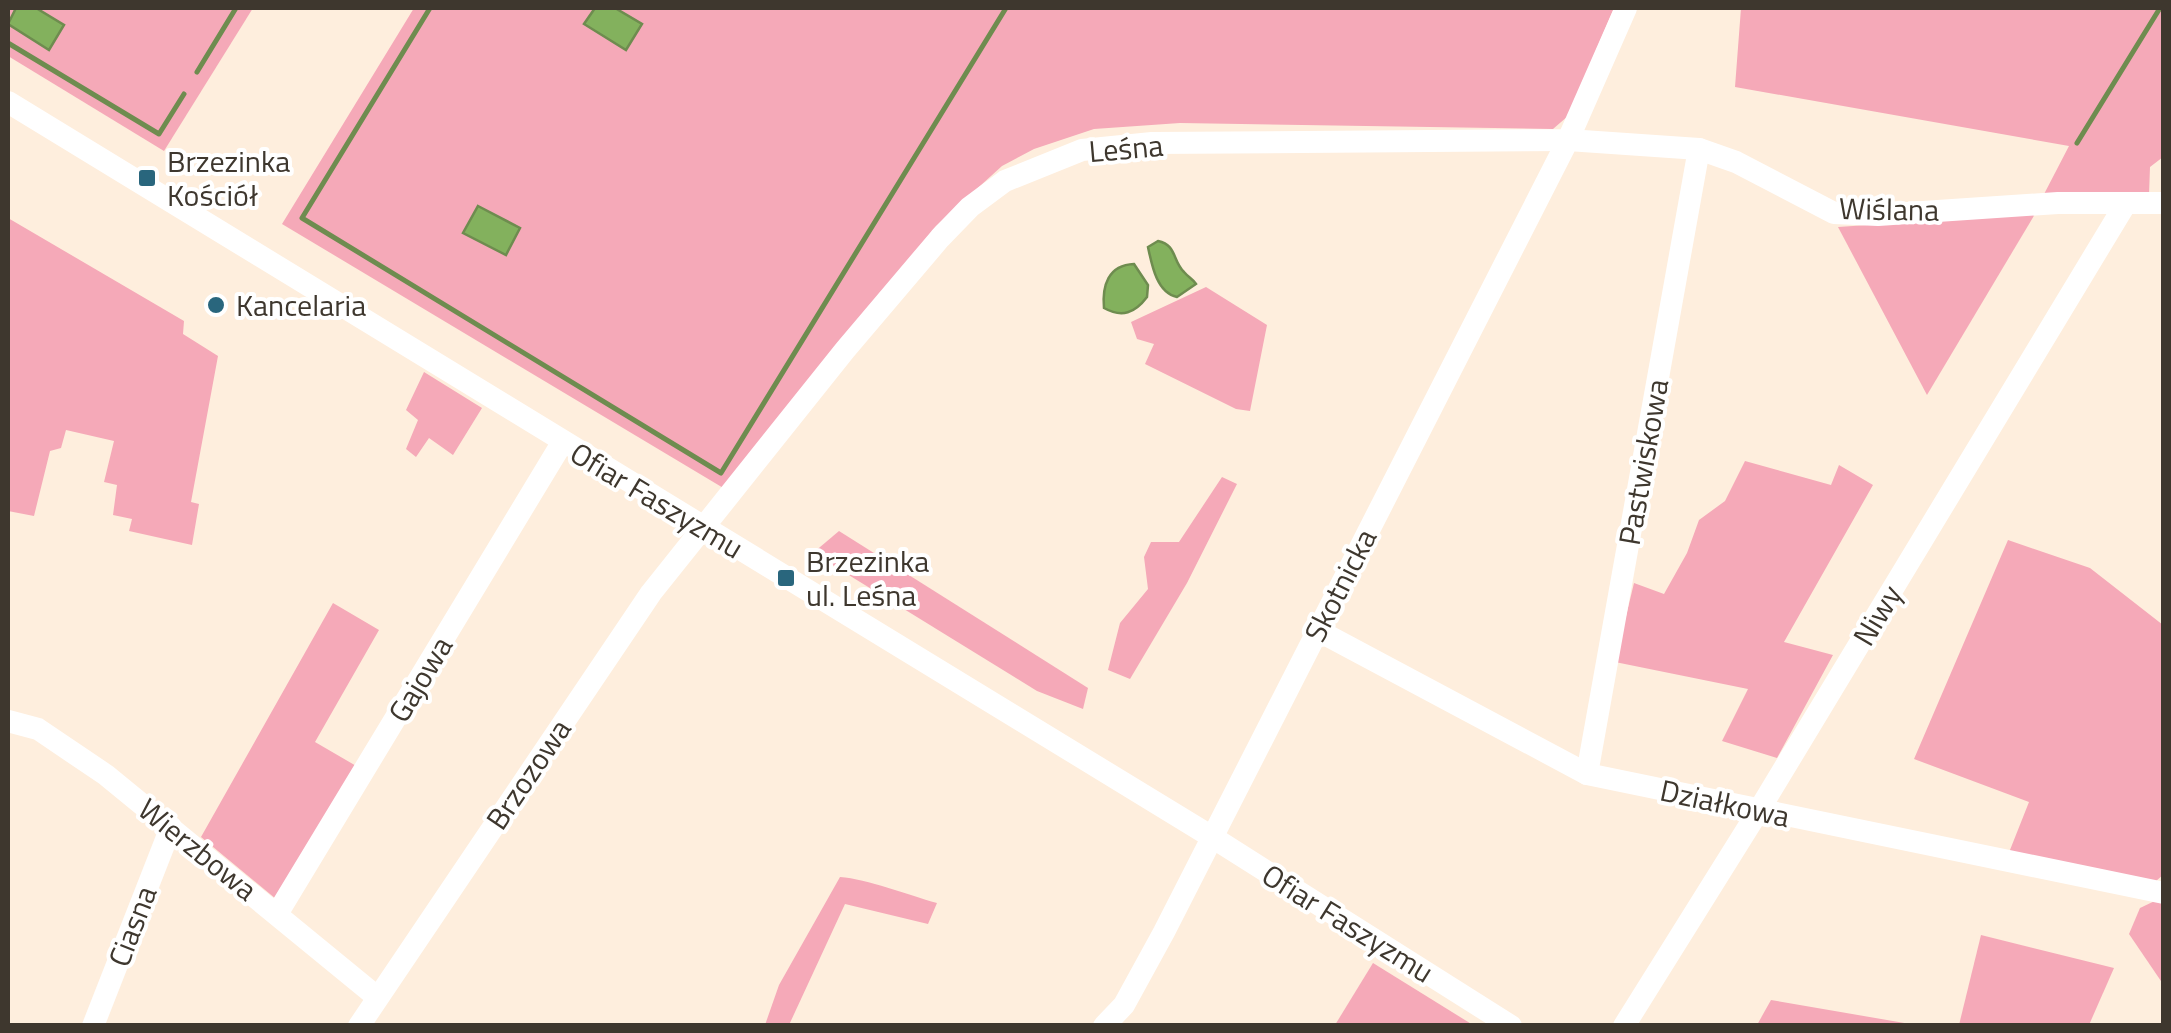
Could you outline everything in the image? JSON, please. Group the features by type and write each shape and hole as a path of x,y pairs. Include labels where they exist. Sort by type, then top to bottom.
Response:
{"street":[{"path":"1568,140 1626,8"},
{"name":"Ofiar Faszyzmu","path":"8,102 1212,838 1510,1026"},
{"name":"Wiślana","path":"1568,140 1699,149 1736,162 1834,212 1878,216 2058,203 2164,203"},
{"name":"Leśna","path":"704,528 845,350 954,222 1005,181 1031,168 1082,150 1152,143 1568,140"},
{"name":"Skotnicka","path":"1104,1026 1124,1005 1212,838 1568,140"},
{"name":"Pastwiskowa","path":"1587,774 1699,149"},
{"name":"Niwy","path":"1624,1026 1760,810 2126,203"},
{"name":"Gajowa","path":"277,914 562,443"},
{"name":"Brzozowa","path":"359,1026 650,593 704,528"},
{"name":"Działkowa","path":"1316,630 1587,774 2164,893"},
{"name":"Wierzbowa","path":"8,722 38,728 106,775 377,996"},
{"name":"Ciasna","path":"93,1026 170,827"}],"shaded area":[{"path":"8,8 253,8 164,151 8,56"},
{"path":"16,8 36,8 64,25 49,50 8,24"},
{"path":"414,8 1614,8 1568,116 1553,129 1180,123 1094,129 1034,149 1002,166 936,226 725,489 282,224"},
{"path":"595,8 615,8 642,24 626,50 584,24"},
{"path":"1741,8 2163,8 2163,157 2150,167 2149,195 2042,198 2069,146 1735,87"},
{"path":"478,206 520,228 506,255 463,233"},
{"path":"2035,214 1927,395 1838,227"},
{"path":"8,218 184,321 183,334 218,356 191,502 199,504 192,545 129,531 132,519 113,515 117,485 104,482 114,441 66,430 61,448 50,451 34,516 8,511"},
{"path":"1158,241 1171,249 1180,267 1196,284 1177,297 1165,290 1154,270 1148,247"},
{"path":"1134,264 1148,285 1147,297 1128,312 1104,308 1108,278 1118,268"},
{"path":"1206,287 1267,325 1250,411 1236,409 1145,364 1154,344 1137,339 1131,322"},
{"path":"424,372 482,408 453,455 429,438 416,457 406,449 418,420 406,410"},
{"path":"1745,461 1831,485 1839,465 1873,485 1784,642 1833,655 1777,758 1722,741 1748,689 1615,662 1634,583 1664,594 1687,553 1699,520 1725,501"},
{"path":"1222,477 1237,484 1187,583 1130,679 1108,670 1120,623 1148,589 1144,557 1151,542 1179,542"},
{"path":"839,531 1088,688 1083,709 1037,691 813,553"},
{"path":"2008,540 2090,568 2163,625 2164,874 2155,882 2008,855 2029,802 1914,759"},
{"path":"333,603 379,630 315,742 358,767 276,899 201,837"},
{"path":"840,877 937,903 928,924 845,904 789,1025 765,1025 779,985"},
{"path":"2163,897 2163,984 2129,934 2140,908"},
{"path":"1981,935 2114,968 2089,1025 1959,1025"},
{"path":"1373,963 1473,1025 1335,1025"},
{"path":"1771,1000 1916,1025 1757,1025"}],"waterway":[{"path":"197,72 236,8"},
{"path":"430,8 302,218 721,473 1006,8"},
{"path":"2077,143 2160,8"},
{"path":"8,43 159,134 184,94"}],"place":[{"name":"Brzezinka Kościół","path":"147,178"},
{"name":"Kancelaria","path":"216,305"},
{"name":"Brzezinka ul. Leśna","path":"786,578"}]}
